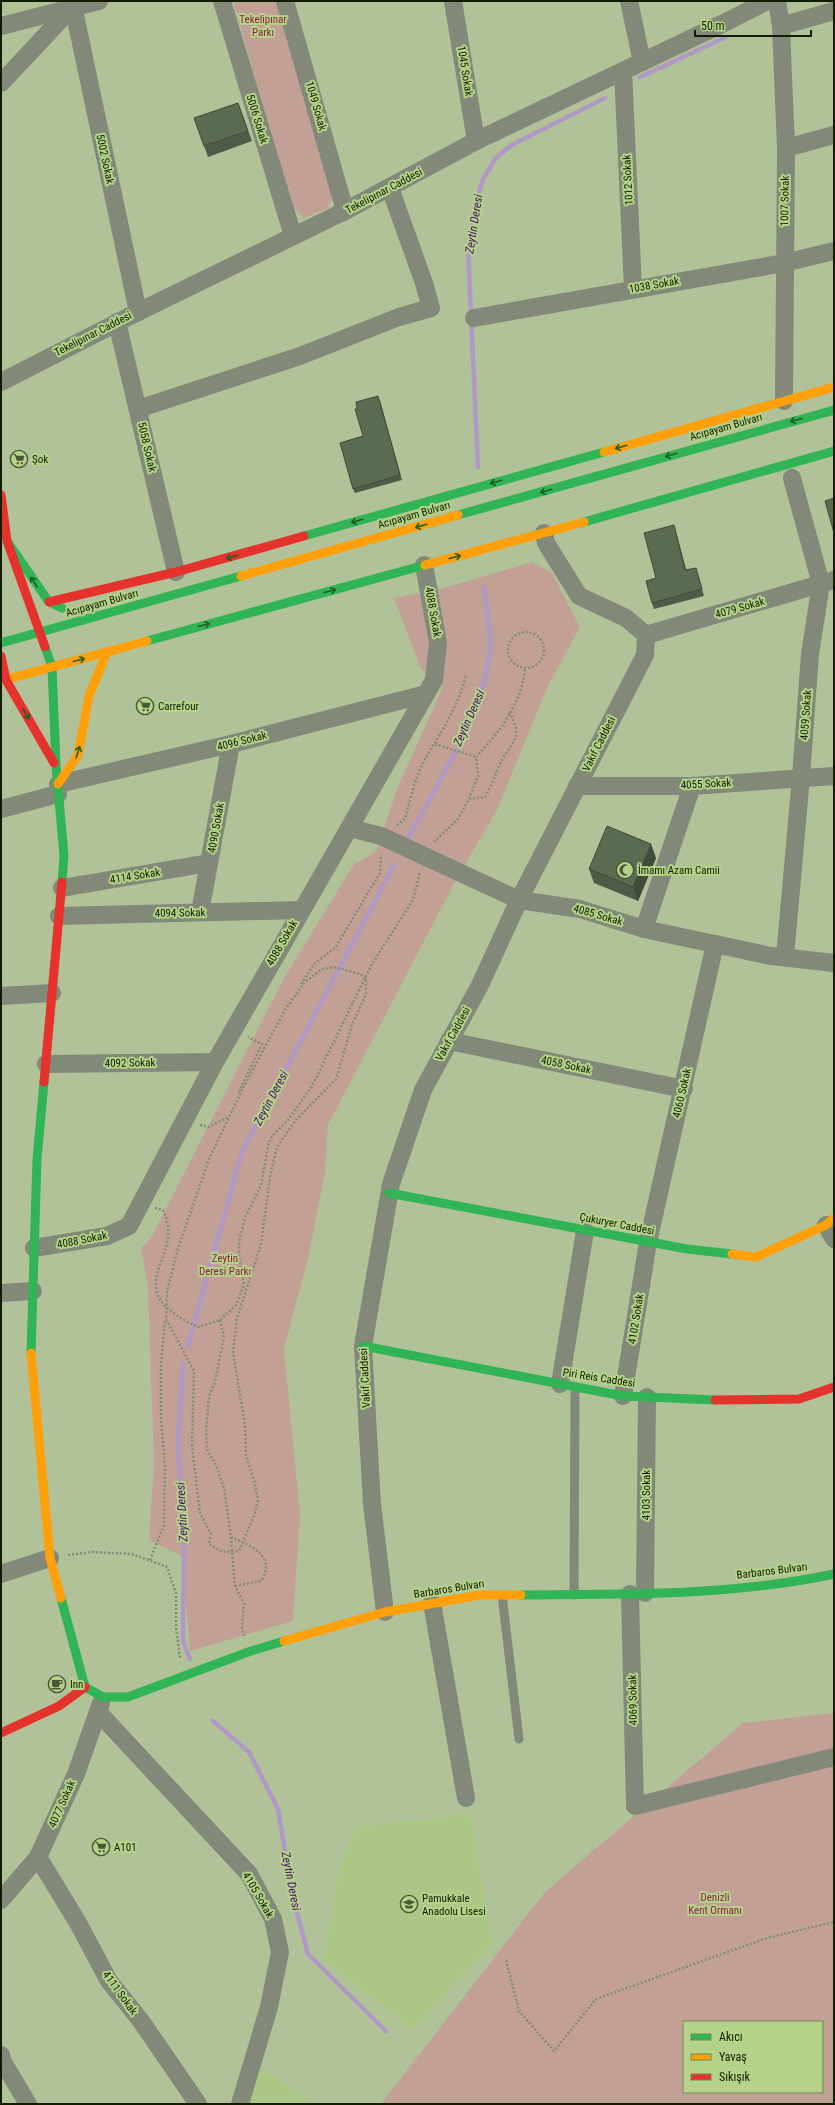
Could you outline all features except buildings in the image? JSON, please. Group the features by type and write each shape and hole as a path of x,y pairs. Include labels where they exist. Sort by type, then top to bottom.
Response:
{"street":[{"path":"1,26 74,3 99,1"},
{"name":"5006 Sokak","path":"222,1 293,236"},
{"name":"1049 Sokak","path":"285,1 345,211"},
{"name":"1045 Sokak","path":"453,1 476,141"},
{"path":"629,1 642,62"},
{"name":"Tekelipınar Caddesi","path":"1,382 117,322 345,211 476,141 728,22 766,1"},
{"name":"1007 Sokak","path":"777,1 782,26 786,148 784,401"},
{"path":"1,83 74,3"},
{"name":"5002 Sokak","path":"74,3 138,312"},
{"path":"782,26 834,10"},
{"name":"1012 Sokak","path":"623,71 633,288"},
{"path":"786,148 834,135"},
{"path":"138,409 300,356 399,317 431,308 424,283 390,188"},
{"name":"1038 Sokak","path":"474,318 633,288 784,263 834,251"},
{"name":"5058 Sokak","path":"117,322 176,572"},
{"path":"49,602 176,572 834,388"},
{"name":"Acıpayam Bulvarı","path":"1,643 834,410"},
{"path":"3,681 544,533 834,451"},
{"name":"4059 Sokak","path":"785,957 810,654 827,582 792,478"},
{"path":"1,495 7,541 52,667 56,765 64,856 37,1159 31,1353 50,1558 85,1687 101,1705"},
{"path":"544,533 546,543 579,596 626,618 646,636"},
{"path":"7,541 49,602 87,620"},
{"path":"1,555 7,541"},
{"name":"4088 Sokak","path":"34,1248 107,1236 129,1226 215,1062 434,680 438,643 424,565"},
{"name":"4079 Sokak","path":"646,636 827,582"},
{"name":"Vakıf Caddesi","path":"385,1612 372,1504 362,1346 389,1193 423,1090 480,985 519,900 645,655 646,636"},
{"path":"58,789 78,755 89,696 107,652"},
{"path":"1,656 3,681 56,765"},
{"name":"4096 Sokak","path":"1,809 58,789 426,694"},
{"name":"4090 Sokak","path":"200,912 231,744"},
{"name":"4055 Sokak","path":"578,786 692,786 801,777 834,776"},
{"path":"644,929 692,786"},
{"name":"4085 Sokak","path":"350,828 382,836 519,900 580,909 644,929 715,944 785,957 834,963"},
{"name":"4114 Sokak","path":"62,888 209,863"},
{"name":"4094 Sokak","path":"59,916 301,910"},
{"name":"4060 Sokak","path":"648,1242 684,1089 715,944"},
{"path":"1,996 52,993"},
{"name":"4058 Sokak","path":"449,1041 684,1089"},
{"name":"4092 Sokak","path":"46,1064 215,1062"},
{"name":"Çukuryer Caddesi","path":"389,1193 687,1250 756,1257 831,1227"},
{"path":"568,1386 585,1231"},
{"name":"4102 Sokak","path":"623,1396 648,1242"},
{"path":"1,1293 33,1291"},
{"name":"Piri Reis Caddesi","path":"362,1346 623,1396 710,1400 799,1399 834,1387"},
{"name":"4103 Sokak","path":"638,1593 646,1397"},
{"path":"1,1574 50,1558"},
{"name":"Barbaros Bulvarı","path":"101,1705 128,1697 248,1652 385,1612 432,1603 480,1595 671,1594 797,1582 834,1574"},
{"name":"4069 Sokak","path":"638,1593 635,1806 834,1757"},
{"path":"432,1603 466,1798"},
{"path":"1,1733 59,1706 85,1687"},
{"name":"4077 Sokak","path":"1,1900 38,1857 76,1774 101,1705"},
{"name":"4105 Sokak","path":"101,1705 249,1874 273,1919 280,1952 268,2007 240,2104"},
{"name":"4111 Sokak","path":"38,1857 78,1923 109,1981 141,2021 198,2104"},
{"path":"1,2055 28,2104"}],"lane":[{"path":"568,1386 574,1595"},
{"path":"502,1595 519,1739"}],"path":[{"path":"528,632 540,638 545,652 539,664 525,669 513,663 508,649 514,637 528,632"},
{"path":"142,1202 163,1210 169,1222 168,1238 155,1280 156,1292 166,1306 184,1320 198,1327 220,1320 236,1304 244,1284 239,1258 238,1242 245,1218 261,1186 268,1146 272,1136 289,1119 312,1086 366,978 413,900 420,876 420,855 458,819 470,799 478,776 476,757 496,736 518,698 524,680 525,669"},
{"path":"280,1019 314,964 335,948 380,873 382,836 405,819 414,787 424,761 436,744 462,694 466,675"},
{"path":"470,799 486,797 502,760 514,744 516,735 515,722 509,712"},
{"path":"436,744 476,757"},
{"path":"150,1560 164,1525 165,1465 161,1419 161,1365 166,1319 167,1292 178,1248 210,1157 235,1104 285,1010 304,983 322,970 334,967 366,978"},
{"path":"166,1319 194,1371 192,1447 200,1513 211,1534 209,1544 222,1552 239,1551 254,1516 258,1502 255,1483 246,1456 245,1424 233,1352 237,1318 261,1244 271,1171 277,1147 295,1121 336,1079 352,1025 366,994 366,978"},
{"path":"235,1104 241,1086 262,1044"},
{"path":"183,1123 209,1127 227,1119 231,1112"},
{"path":"220,1320 224,1337 215,1382 209,1397 206,1436 207,1450 216,1465 224,1488 231,1537 235,1586 244,1604 242,1628 248,1652"},
{"path":"231,1537 255,1548 265,1560 267,1573 261,1581 235,1586"},
{"path":"50,1558 92,1552 132,1554 167,1567 176,1593 176,1627 184,1676"},
{"path":"506,1960 519,2011 554,2051 596,1999 767,1938 834,1922"}],"shaded area":[{"name":"Pamukkale Anadolu Lisesi","path":"471,1814 492,1944 412,2030 324,1960 340,1864 356,1827"},
{"path":"252,2061 313,2104 238,2104"}],"green space":[{"name":"Tekelipınar Parkı","path":"233,1 279,1 332,193 332,199 327,209 304,218 292,207"},
{"name":"Zeytin Deresi Parkı","path":"532,562 552,573 580,627 547,688 497,810 457,878 328,1125 325,1173 309,1254 284,1349 300,1515 293,1621 190,1651 182,1556 149,1540 154,1465 148,1287 141,1248 151,1238 283,980 354,864 376,852 397,789 443,687 421,669 394,598 448,587"},
{"name":"Denizli Kent Ormanı","path":"834,1713 834,2104 381,2104 545,1892 743,1723"}],"waterway":[{"name":"Zeytin Deresi","path":"640,77 726,37"},
{"name":"Zeytin Deresi","path":"478,467 468,248 477,198 483,179 496,158 510,146 605,98"},
{"name":"Zeytin Deresi","path":"408,838 460,743 472,717 481,691 488,666 490,642 489,621 484,587"},
{"name":"Zeytin Deresi","path":"188,1346 242,1152 394,865"},
{"name":"Zeytin Deresi","path":"183,1364 178,1445 184,1541 183,1641 190,1659"},
{"name":"Zeytin Deresi","path":"213,1721 249,1752 278,1809 292,1894 308,1954 386,2031"}],"traffic: fast":[{"path":"458,515 834,410"},
{"path":"584,522 834,451"},
{"path":"304,536 604,452"},
{"path":"7,541 49,602 62,608"},
{"path":"147,641 425,565"},
{"path":"1,643 241,576"},
{"path":"45,647 52,667 56,765 64,856 62,882"},
{"path":"31,1353 37,1159 44,1082"},
{"path":"389,1193 687,1249 732,1254"},
{"path":"363,1346 623,1396 715,1400"},
{"path":"521,1595 639,1594 717,1590 795,1581 834,1574"},
{"path":"61,1598 85,1687 103,1697 128,1697 248,1652 284,1641"}],"traffic: slow":[{"path":"604,452 834,387"},
{"path":"241,576 458,515"},
{"path":"425,565 584,522"},
{"path":"1,681 147,641"},
{"path":"58,784 78,755 89,696 107,652"},
{"path":"732,1254 756,1257 826,1225 834,1218"},
{"path":"31,1353 50,1558 61,1598"},
{"path":"284,1641 385,1612 480,1595 521,1595"}],"traffic: jam":[{"path":"1,495 7,541 45,647"},
{"path":"49,602 176,572 304,536"},
{"path":"1,656 6,680 54,763"},
{"path":"44,1082 62,882"},
{"path":"715,1400 799,1399 834,1387"},
{"path":"1,1733 59,1706 85,1687"}],"place":[{"name":"Şok","path":"19,459"},
{"name":"Carrefour","path":"145,706"},
{"name":"İmamı Azam Camii","path":"625,870"},
{"name":"Inn","path":"57,1684"},
{"name":"A101","path":"101,1847"},
{"name":"Pamukkale Anadolu Lisesi","path":"409,1904"}]}
